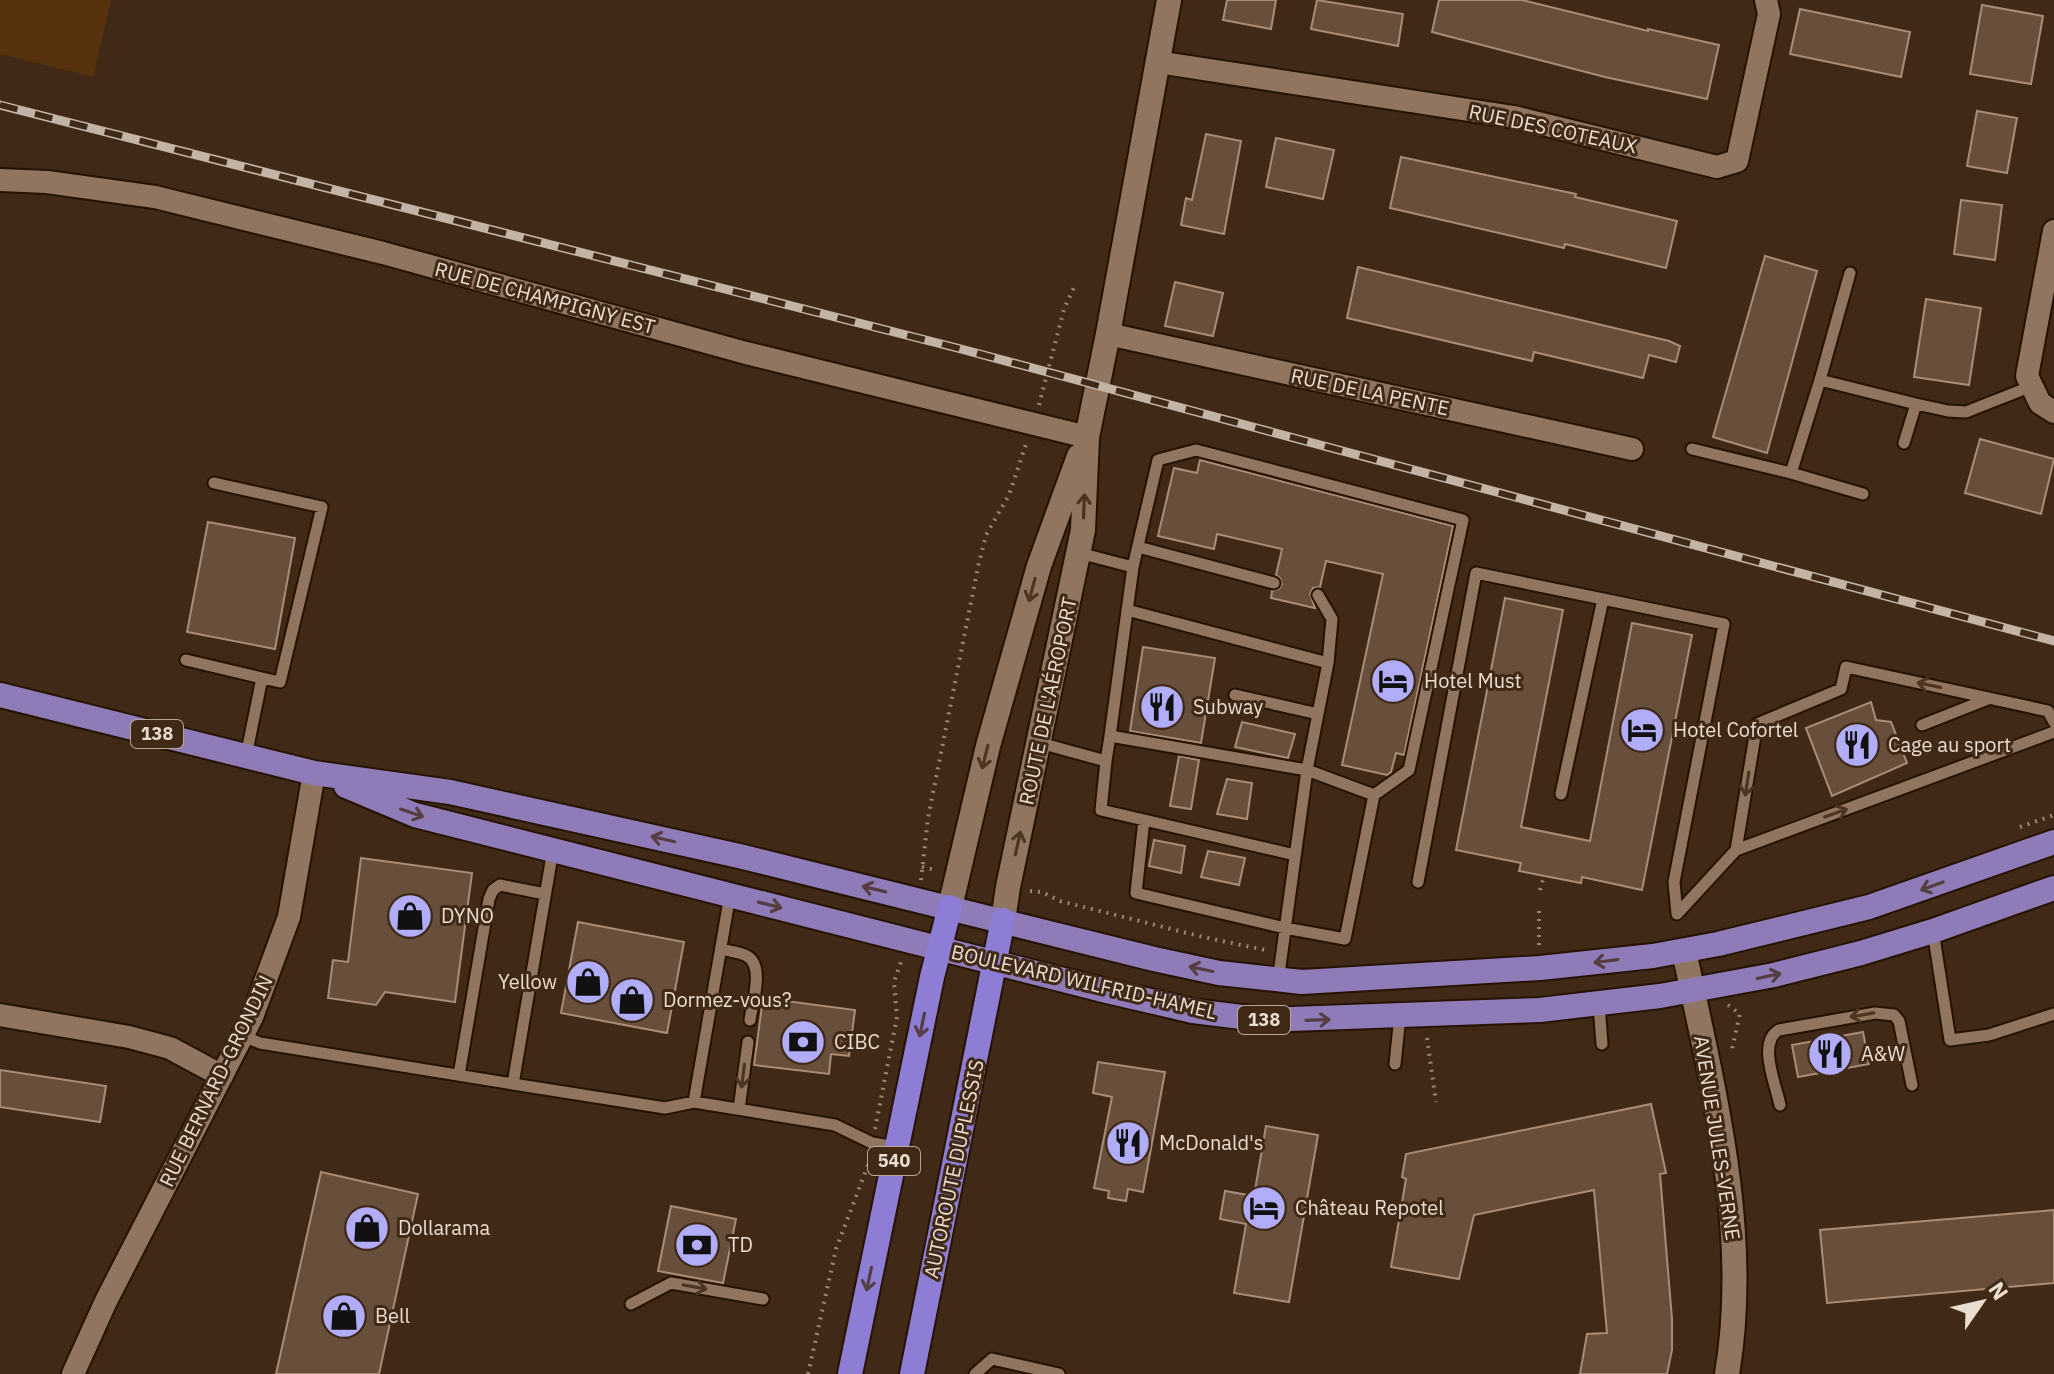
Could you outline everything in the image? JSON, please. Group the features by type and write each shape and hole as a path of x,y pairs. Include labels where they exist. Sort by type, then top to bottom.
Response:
{"highway":[{"name":"ROUTE DE L'AÉROPORT","path":"939,949 950,907"},
{"name":"ROUTE DE L'AÉROPORT","path":"994,963 1003,920"},
{"name":"540","path":"850,1374 939,949"},
{"name":"AUTOROUTE DUPLESSIS","path":"912,1374 994,963"}],"main road":[{"name":"ROUTE DE L'AÉROPORT","path":"1003,920 1079,553 1083,530 1087,437 1169,0"},
{"name":"ROUTE DE L'AÉROPORT","path":"950,907 988,746 1039,566 1052,523 1087,437"},
{"name":"BOULEVARD WILFRID-HAMEL","path":"0,695 314,773 450,792 739,856 1164,961 1278,981 1355,981 1554,967 1684,951 1869,907 2054,842"},
{"name":"BOULEVARD WILFRID-HAMEL","path":"314,773 415,815 994,963 1179,1008 1243,1018 1302,1020 1412,1016 1599,1005 1692,990 1817,964 1933,931 2054,888"},
{"name":"AVENUE JULES-VERNE","path":"1684,951 1732,1213 1734,1296 1727,1374"}],"street":[{"name":"RUE DES COTEAUX","path":"1157,62 1514,117 1717,167 1737,161 1769,14 1766,0"},
{"name":"RUE DE CHAMPIGNY EST","path":"0,180 47,182 155,197 383,253 746,353 1087,437"},
{"path":"2054,231 2027,376 2040,403 2054,412"},
{"name":"RUE DE LA PENTE","path":"1108,334 1632,449"},
{"name":"RUE BERNARD-GRONDIN","path":"73,1374 106,1301 243,1036 267,983 289,917 314,773"},
{"path":"0,1015 156,1044 170,1048 222,1076"}],"lane":[{"path":"1791,473 1850,273"},
{"path":"1820,380 1916,404 1966,412 2032,386"},
{"path":"1904,443 1916,404"},
{"path":"1692,449 1863,494"},
{"path":"1144,820 1136,893 1345,939 1374,795 1409,770 1463,520 1196,450 1158,460 1133,567 1101,810 1295,855"},
{"path":"186,660 280,682 322,507 214,483"},
{"path":"1138,547 1274,583"},
{"path":"1079,553 1133,567"},
{"path":"1418,882 1476,573 1724,624 1674,882 1677,914 1736,850 2054,732"},
{"path":"1278,981 1307,770 1328,663 1332,619 1318,595"},
{"path":"1561,794 1603,599"},
{"path":"1127,610 1328,663"},
{"path":"1736,850 1757,724 1841,689 1846,667 2048,711 2054,722"},
{"path":"246,756 262,678"},
{"path":"1235,695 1318,714"},
{"path":"1922,725 1989,699"},
{"path":"1110,736 1307,770 1374,795"},
{"path":"1040,743 1106,761"},
{"path":"513,1084 553,850"},
{"path":"459,1075 493,890 500,885 545,894"},
{"path":"694,1102 730,895"},
{"path":"1933,931 1950,1040 1989,1035 2054,1014"},
{"path":"721,949 748,956 752,961 756,972 750,1020"},
{"path":"1599,1005 1602,1044"},
{"path":"1780,1105 1769,1053 1771,1034 1875,1013 1894,1015 1899,1021 1912,1085"},
{"path":"1395,1064 1412,1016"},
{"path":"243,1036 260,1043 665,1108 694,1102 835,1125 872,1143 897,1147"},
{"path":"739,1109 748,1042"},
{"path":"631,1304 671,1283 763,1299"},
{"path":"975,1374 992,1359 1059,1374"}],"path":[{"path":"922,867 928,818 986,535 1009,495 1033,424 1064,309 1075,285"},
{"path":"2013,830 2054,815"},
{"path":"1540,890 1544,876"},
{"path":"1539,911 1539,954"},
{"path":"875,1127 897,1017 893,996 897,973"},
{"path":"1412,1016 1436,1102"},
{"path":"808,1374 836,1249 867,1166"}],"shaded area":[{"path":"0,0 111,0 93,77 0,54"}],"building":[{"path":"1227,0 1276,0 1271,29 1223,20"},
{"path":"1317,0 1403,14 1398,46 1311,29"},
{"path":"1439,0 1522,0 1719,45 1707,99 1605,77 1432,32"},
{"path":"1982,5 2043,16 2031,84 1970,74"},
{"path":"1800,9 1910,32 1901,77 1790,54"},
{"path":"1977,111 2017,118 2007,173 1967,166"},
{"path":"1206,134 1241,141 1224,234 1181,225 1186,198 1192,200"},
{"path":"1276,138 1334,150 1323,199 1266,187"},
{"path":"1401,157 1576,194 1575,197 1677,221 1666,268 1390,208"},
{"path":"1961,200 2002,205 1995,260 1954,254"},
{"path":"1765,256 1817,271 1767,453 1713,437"},
{"path":"1358,267 1669,341 1680,346 1676,362 1649,355 1643,378 1534,352 1532,361 1347,318"},
{"path":"1175,282 1223,293 1213,336 1165,326"},
{"path":"1926,299 1981,308 1969,385 1914,377"},
{"path":"1980,439 2054,459 2041,514 1965,493"},
{"name":"Hotel Must","path":"1200,460 1453,526 1404,755 1396,753 1391,772 1387,775 1342,765 1383,574 1326,561 1320,587 1313,588 1310,594 1315,608 1271,598 1272,591 1282,584 1276,575 1282,549 1217,534 1214,549 1158,536 1174,468 1197,473"},
{"path":"208,522 295,538 275,649 187,632"},
{"name":"Hotel Cofortel","path":"1505,598 1563,610 1521,827 1590,841 1632,623 1692,635 1642,890 1582,877 1581,883 1519,871 1521,863 1456,850"},
{"path":"1143,647 1215,658 1201,743 1130,731"},
{"name":"Cage au sport","path":"1871,702 1876,720 1891,722 1907,763 1832,796 1806,728"},
{"path":"1242,722 1295,734 1288,758 1235,747"},
{"path":"1179,756 1199,760 1191,809 1170,806"},
{"path":"1227,779 1252,783 1247,819 1217,814"},
{"path":"1154,840 1185,846 1181,873 1149,866"},
{"path":"1208,851 1245,858 1239,885 1201,877"},
{"name":"DYNO","path":"361,858 472,873 455,1002 385,992 376,1005 328,998 333,960 348,962"},
{"path":"578,922 684,942 667,1033 561,1013"},
{"path":"763,998 855,1010 849,1056 831,1054 829,1074 754,1065"},
{"name":"A&W","path":"1863,1032 1869,1064 1798,1077 1792,1045"},
{"name":"McDonald's","path":"1098,1062 1165,1072 1143,1192 1128,1189 1126,1201 1108,1198 1109,1191 1094,1188 1112,1097 1093,1093"},
{"path":"0,1070 106,1086 100,1122 0,1107"},
{"path":"1651,1104 1666,1173 1660,1174 1672,1319 1672,1350 1667,1374 1580,1374 1587,1334 1607,1333 1594,1190 1474,1215 1459,1279 1391,1267 1406,1179 1402,1177 1406,1154"},
{"name":"Château Repotel","path":"1266,1126 1318,1135 1289,1302 1234,1293 1246,1224 1220,1219 1225,1191 1254,1196"},
{"path":"321,1172 418,1194 379,1374 276,1374"},
{"name":"TD","path":"671,1206 736,1219 723,1283 658,1271"},
{"path":"2054,1210 2054,1283 1827,1303 1820,1230"}],"railway":[{"path":"0,105 961,349 2054,641"}],"place":[{"name":"Hotel Must","path":"1393,681"},
{"name":"Subway","path":"1162,707"},
{"name":"Hotel Cofortel","path":"1642,730"},
{"name":"Cage au sport","path":"1857,745"},
{"name":"DYNO","path":"410,916"},
{"name":"Yellow","path":"588,982"},
{"name":"Dormez-vous?","path":"632,1000"},
{"name":"CIBC","path":"803,1042"},
{"name":"A&W","path":"1830,1054"},
{"name":"McDonald's","path":"1128,1143"},
{"name":"Château Repotel","path":"1264,1208"},
{"name":"Dollarama","path":"367,1228"},
{"name":"TD","path":"697,1245"},
{"name":"Bell","path":"344,1316"}]}
